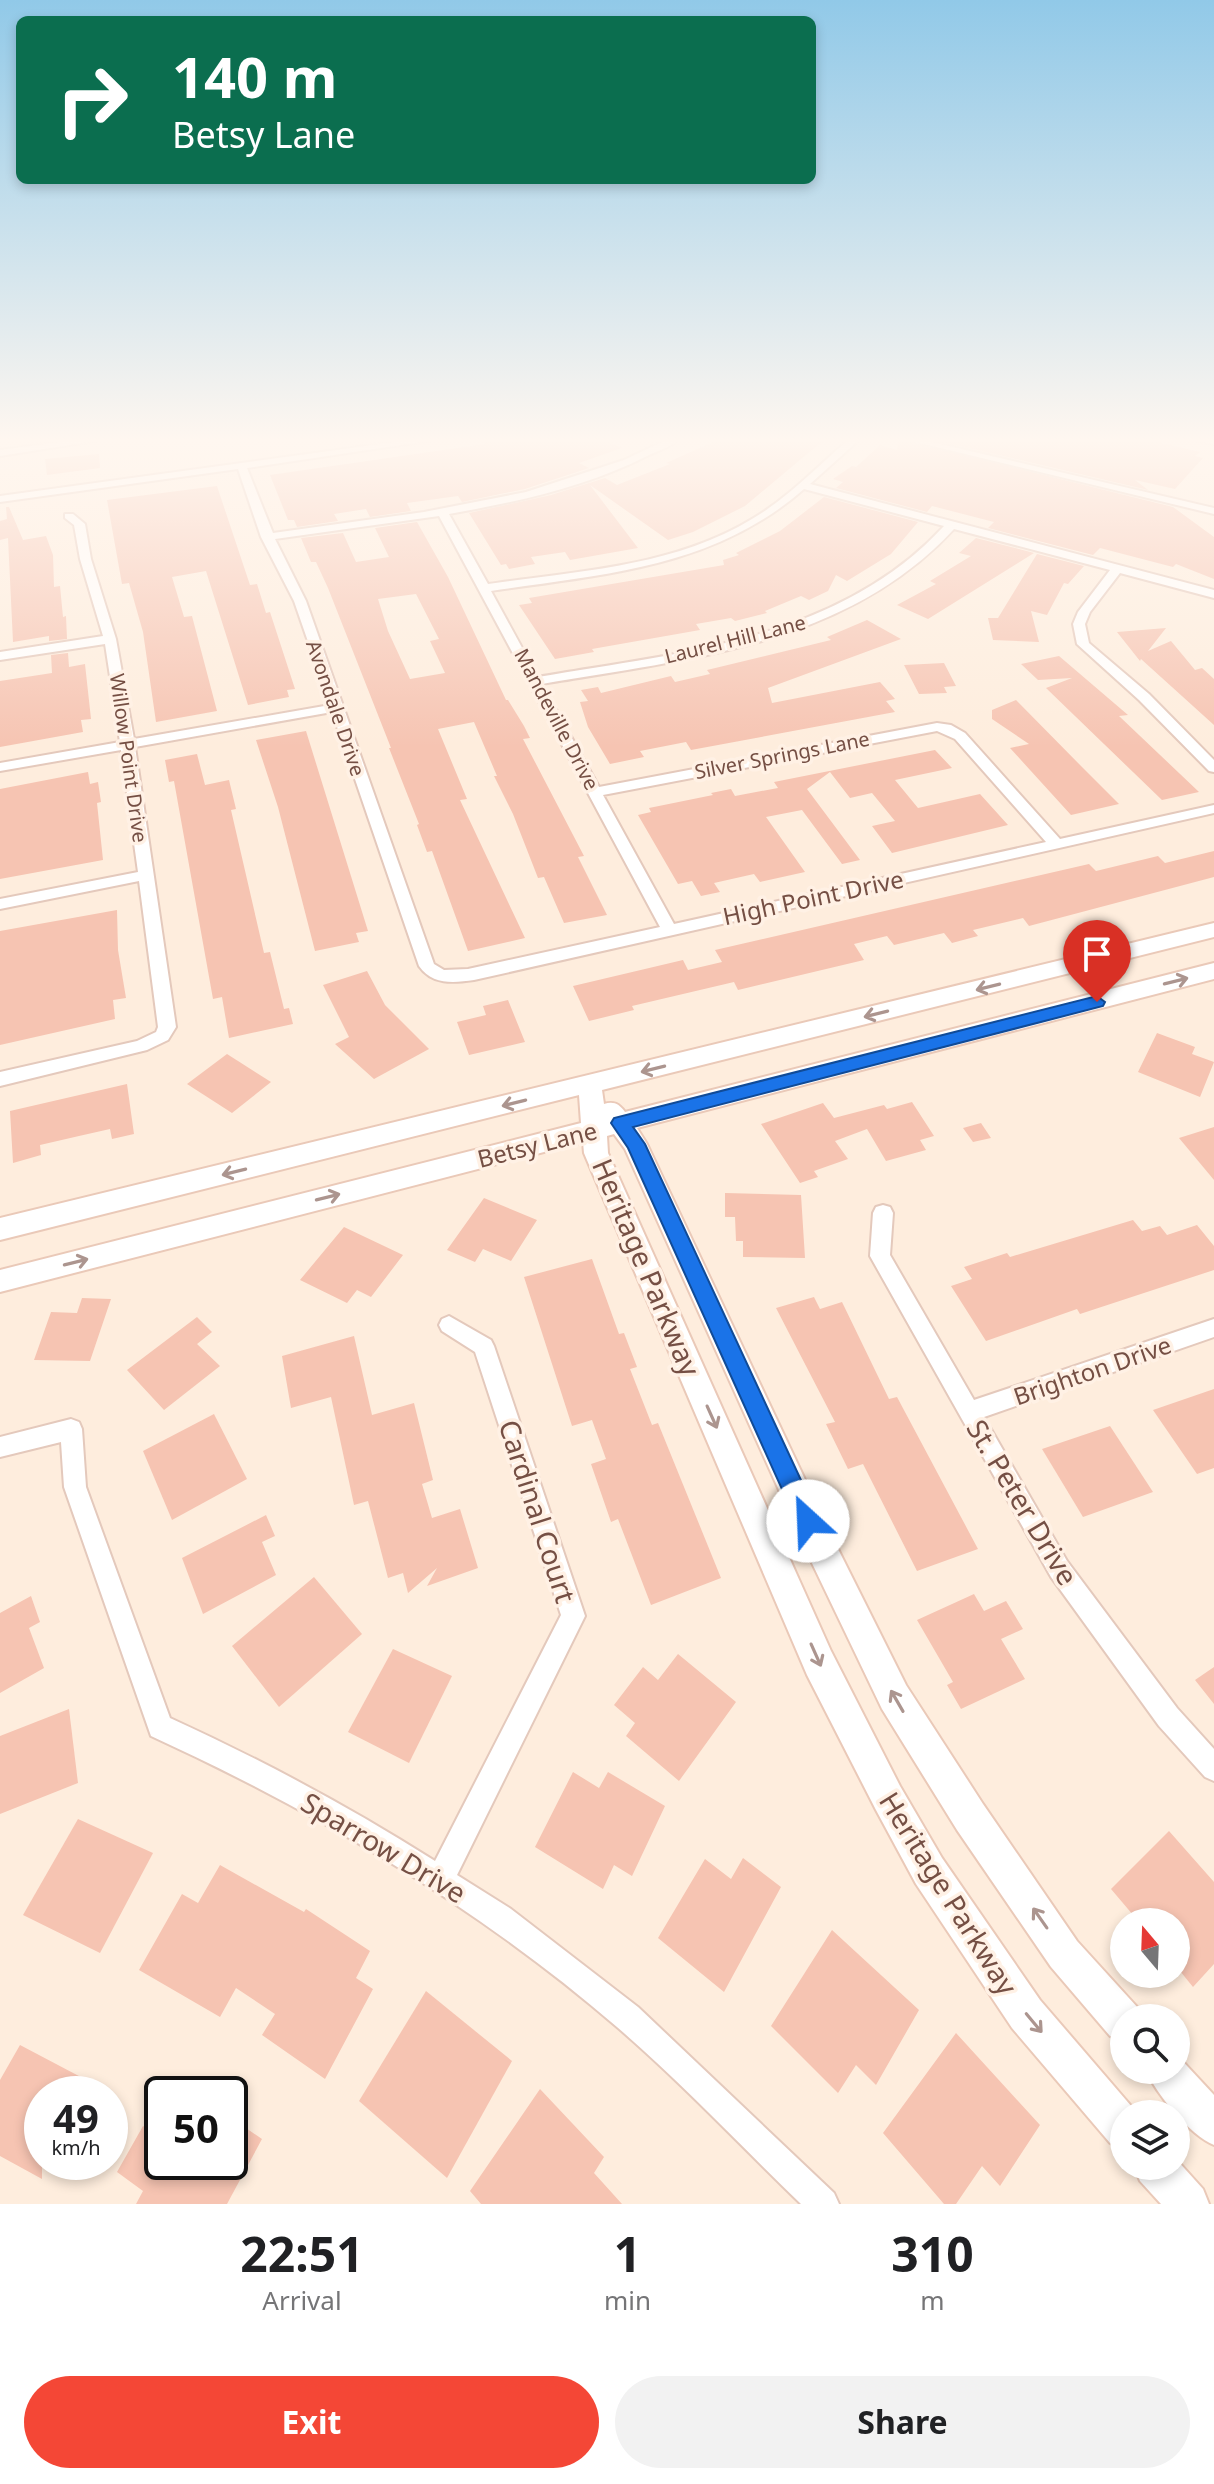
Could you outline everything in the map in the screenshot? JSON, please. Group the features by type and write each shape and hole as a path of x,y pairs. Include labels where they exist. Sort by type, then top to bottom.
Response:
{"main road":[{"name":"Betsy Lane","path":"0,1229 1214,930"},
{"name":"Betsy Lane","path":"0,1281 1214,971"},
{"path":"952,996 979,1032"},
{"name":"Heritage Parkway","path":"590,1084 608,1126 635,1144 822,1550 894,1697 970,1817 1064,1954 1110,2006"},
{"name":"Heritage Parkway","path":"608,1126 596,1153 819,1663 929,1871 1026,2014 1110,2113"},
{"path":"1178,2084 1214,2125"},
{"path":"1167,2180 1188,2204"}],"street":[{"name":"Willow Point Drive","path":"0,1079 152,1042 162,1036 167,1027 110,639 89,580 82,542"},
{"name":"Avondale Drive","path":"270,542 300,601 423,954"},
{"name":"Mandeville Drive","path":"460,542 669,929"},
{"path":"486,588 628,565 714,542"},
{"name":"Laurel Hill Lane","path":"536,681 709,649 806,622 854,601 898,575 935,542"},
{"path":"1021,542 1214,594"},
{"path":"1118,567 1084,612 1079,624 1083,644 1144,697 1214,768"},
{"path":"0,656 110,639"},
{"path":"0,767 335,708"},
{"name":"Silver Springs Lane","path":"595,792 929,727 946,728 965,742 1056,844"},
{"name":"High Point Drive","path":"423,954 431,971 456,977 1214,809"},
{"path":"0,904 146,875"},
{"name":"St. Peter Drive","path":"883,1213 880,1256 1059,1569 1168,1717 1214,1768"},
{"name":"Cardinal Court","path":"440,1880 573,1616 484,1346 449,1325"},
{"name":"Brighton Drive","path":"969,1412 1214,1328"},
{"name":"Sparrow Drive","path":"0,1447 71,1429 75,1487 160,1727 239,1763 317,1805 501,1919 628,2017 823,2204"}],"building":[{"path":"8,542 48,542 53,555 54,587 60,586 63,617 66,616 67,639 49,641 49,636 13,642"},
{"path":"114,542 236,542 250,585 257,584 266,613 270,612 295,689 287,690 289,697 248,705 206,571 172,577 184,617 192,616 217,711 156,722 143,632 129,583 122,584"},
{"path":"303,542 347,542 356,562 389,557 382,542 428,542 506,700 530,738 523,739 584,856 578,857 607,915 564,923 544,877 538,878 474,722 438,729 467,799 460,800 525,938 468,951 432,851 427,852 391,748 328,588","holes":["416,594 439,639 430,641 445,673 410,679 388,631 378,599"]},
{"path":"487,542 633,542 638,548 570,560 565,552 531,557 535,564 509,569 506,564 501,565"},
{"path":"758,542 901,542 891,554 847,581 836,575 828,591 809,600 801,596 765,611 767,613 735,621 731,618 696,624 700,630 592,649 594,652 555,659 519,605 532,603 529,598 724,565 723,560 739,555 736,553"},
{"path":"972,542 991,542 1034,553 928,619 897,605 936,584 930,581 971,556 959,553"},
{"path":"1042,542 1214,542 1214,579 1176,564 1173,567 1100,548 1093,555"},
{"path":"1037,554 1084,566 1068,584 1064,583 1047,615 1031,611 1039,642 993,640 988,618 998,618"},
{"path":"867,620 901,639 768,688 772,703 880,682 895,699 886,701 895,712 691,750 686,742 640,751 644,757 610,764 588,727 580,702 588,701 581,690 598,687 601,693 671,676 675,682 710,674 707,670 831,640 827,637"},
{"path":"1166,628 1148,651 1171,641 1195,670 1202,668 1214,679 1214,725 1140,661 1117,632"},
{"path":"68,653 69,667 85,664 91,719 81,720 83,732 0,747 0,681 52,673 51,655"},
{"path":"1059,656 1128,715 1119,716 1199,792 1162,800 1046,688 1072,678 1038,680 1021,664"},
{"path":"944,663 956,686 944,687 947,693 919,694 904,665"},
{"path":"1016,700 1119,804 1071,815 1010,748 1029,744 992,719 992,710"},
{"path":"306,731 368,931 356,933 359,942 315,951 278,807 256,740"},
{"path":"935,750 952,768 895,780 918,808 980,794 1008,825 892,853 872,826 895,821 872,793 850,798 830,772 807,789 860,860 842,864 802,810 766,817 805,872 760,882 754,874 714,883 720,892 701,896 692,881 678,884 638,815 651,812 649,808 713,795 711,793 731,789 735,796 778,788 774,782"},
{"path":"197,754 205,785 229,780 236,809 231,810 264,953 270,952 284,1009 289,1008 293,1024 229,1038 222,997 213,999 174,781 169,782 165,760"},
{"path":"88,772 90,784 98,782 103,860 0,879 0,789"},
{"path":"1214,851 1214,877 1029,926 1023,918 973,930 978,936 952,943 944,933 894,945 887,936 854,944 864,960 738,990 734,982 632,1006 634,1010 589,1021 573,986 683,960 688,970 722,962 715,950 1089,864 1096,871 1158,856 1165,863"},
{"path":"117,910 118,950 126,998 113,1000 115,1019 0,1045 0,931"},
{"path":"367,971 385,1005 429,1049 374,1079 335,1044 349,1037 323,985"},
{"path":"508,1000 525,1042 469,1055 457,1022 486,1015 483,1006"},
{"path":"1157,1033 1195,1047 1192,1054 1214,1062 1200,1097 1138,1072"},
{"path":"227,1054 271,1082 232,1113 187,1084"},
{"path":"127,1084 134,1134 112,1139 110,1129 40,1145 41,1155 13,1163 10,1111"},
{"path":"912,1102 934,1136 920,1140 926,1150 886,1161 867,1129 835,1141 848,1159 814,1171 818,1177 800,1183 761,1124 823,1103 834,1118 884,1105 887,1109"},
{"path":"981,1123 991,1138 973,1142 963,1128"},
{"path":"1214,1127 1214,1180 1179,1138"},
{"path":"725,1193 801,1195 805,1258 743,1257 743,1241 736,1241 735,1217 725,1217"},
{"path":"484,1198 537,1220 511,1261 483,1249 475,1262 447,1250"},
{"path":"1133,1220 1142,1231 1160,1226 1167,1235 1197,1225 1214,1246 1214,1270 1080,1314 1077,1309 986,1341 951,1286 972,1279 964,1267 1007,1253 1010,1257"},
{"path":"344,1227 403,1255 371,1297 357,1290 347,1303 300,1280"},
{"path":"592,1259 619,1334 624,1333 637,1367 630,1369 652,1425 658,1423 721,1578 651,1605 618,1519 611,1522 591,1464 606,1459 592,1420 572,1426 524,1277"},
{"path":"814,1297 820,1309 842,1302 889,1399 897,1397 978,1549 917,1571 863,1464 848,1469 826,1424 835,1422 776,1308"},
{"path":"82,1298 111,1299 90,1361 34,1360 51,1312 77,1313"},
{"path":"197,1317 212,1332 197,1344 220,1366 164,1410 127,1370"},
{"path":"354,1336 372,1415 414,1403 433,1480 422,1484 432,1518 460,1509 478,1568 427,1586 437,1568 408,1593 403,1573 388,1578 368,1501 354,1505 331,1397 291,1408 282,1356"},
{"path":"1214,1389 1214,1468 1197,1474 1153,1410"},
{"path":"214,1414 247,1479 172,1520 143,1451"},
{"path":"1110,1426 1153,1492 1083,1517 1042,1449"},
{"path":"266,1515 275,1536 262,1542 276,1575 203,1614 182,1558"},
{"path":"314,1577 362,1634 279,1707 232,1646"},
{"path":"974,1594 984,1611 1006,1601 1023,1629 1001,1639 1025,1679 961,1709 947,1685 953,1682 917,1620"},
{"path":"31,1596 40,1622 29,1628 44,1668 0,1693 0,1613"},
{"path":"393,1649 452,1676 409,1763 348,1732"},
{"path":"678,1654 736,1702 679,1781 626,1736 635,1723 614,1705 643,1667 658,1680"},
{"path":"1214,1667 1214,1704 1195,1680"},
{"path":"69,1709 78,1783 0,1814 0,1736"},
{"path":"573,1772 599,1788 608,1772 665,1806 632,1876 614,1865 603,1889 535,1847"},
{"path":"78,1819 153,1853 100,1953 23,1915"},
{"path":"1169,1831 1214,1882 1214,1964 1193,1987 1190,1983 1190,1908 1127,1908 1111,1889"},
{"path":"743,1858 781,1887 724,1992 658,1938 705,1859 731,1879"},
{"path":"220,1865 304,1912 306,1909 370,1951 356,1978 373,1989 325,2079 262,2035 275,2014 236,1988 220,2017 139,1970 182,1894 198,1903"},
{"path":"832,1930 919,2010 876,2085 856,2065 838,2093 771,2026"},
{"path":"426,1991 512,2061 447,2178 359,2101"},
{"path":"956,2033 1040,2125 1000,2186 982,2166 956,2204 944,2204 883,2133"},
{"path":"20,2045 79,2076 24,2076 24,2169 0,2156 0,2080"},
{"path":"540,2089 604,2157 594,2173 622,2204 481,2204 470,2191"},
{"path":"143,2126 144,2180 240,2180 227,2204 136,2204 143,2191 128,2180 128,2153"},
{"path":"248,2129 262,2139 248,2165"}],"route":[{"path":"808,1521 635,1144 620,1123 1097,1002"}]}
